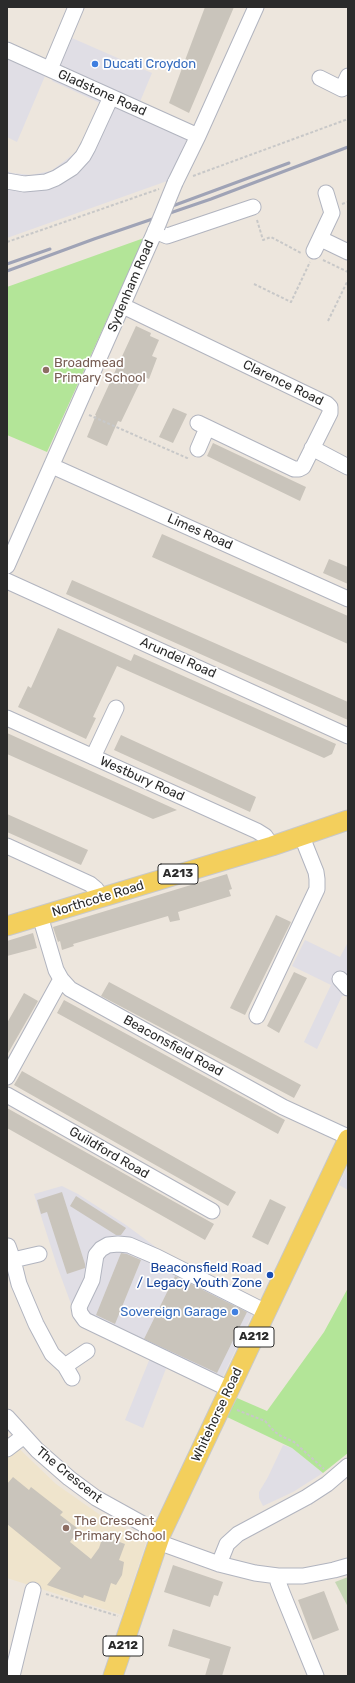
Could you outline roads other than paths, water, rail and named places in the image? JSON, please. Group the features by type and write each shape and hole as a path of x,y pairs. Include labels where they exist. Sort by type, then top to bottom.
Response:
{"main road":[{"name":"Northcote Road","path":"7,926 302,837 348,820"},
{"name":"Whitehorse Road","path":"113,1676 159,1538 348,1138"}],"street":[{"path":"50,69 76,7"},
{"name":"Sydenham Road","path":"7,566 123,306 175,183 198,136 256,7"},
{"name":"Gladstone Road","path":"7,50 198,136"},
{"path":"320,78 342,88 348,76"},
{"path":"7,181 24,184 46,182 56,178 72,168 88,147 111,98"},
{"path":"326,193 332,213 316,248 348,252"},
{"path":"156,229 167,236 253,207"},
{"name":"Clarence Road","path":"123,306 328,404 330,407 330,413 303,467 294,470 203,425 198,449"},
{"path":"312,448 348,467"},
{"name":"Limes Road","path":"52,466 348,599"},
{"name":"Arundel Road","path":"7,581 348,736"},
{"path":"93,757 116,708"},
{"name":"Westbury Road","path":"7,718 256,831 265,836 272,846"},
{"path":"257,1016 317,888 316,872 302,837"},
{"path":"7,846 90,884 101,898"},
{"name":"Beaconsfield Road","path":"40,916 54,963 61,979 70,989 283,1107 348,1138"},
{"path":"7,1077 61,979"},
{"name":"Guildford Road","path":"7,1094 212,1211"},
{"path":"226,1396 85,1320 80,1313 79,1307 92,1280 96,1256 101,1249 108,1245 129,1245 157,1257 266,1312"},
{"path":"39,1254 10,1253 13,1285 47,1346 55,1358 68,1372 87,1351"},
{"name":"The Crescent","path":"7,1417 54,1466 90,1494 159,1538 219,1564 255,1573 278,1576 303,1576 348,1566"},
{"path":"7,1449 24,1436"},
{"path":"219,1564 227,1544 238,1534 307,1497 333,1479 348,1466"},
{"path":"278,1576 278,1582 316,1676"},
{"path":"12,1676 33,1590"}],"railway":[{"path":"7,271 94,239 211,199 348,147"},
{"path":"167,208 289,163"},
{"path":"7,264 50,249"}],"place":[{"name":"Ducati Croydon","path":"95,64"},
{"name":"Broadmead Primary School","path":"46,370"},
{"name":"Beaconsfield Road / Legacy Youth Zone","path":"270,1275"},
{"name":"Sovereign Garage","path":"235,1312"},
{"name":"The Crescent Primary School","path":"66,1528"}]}
